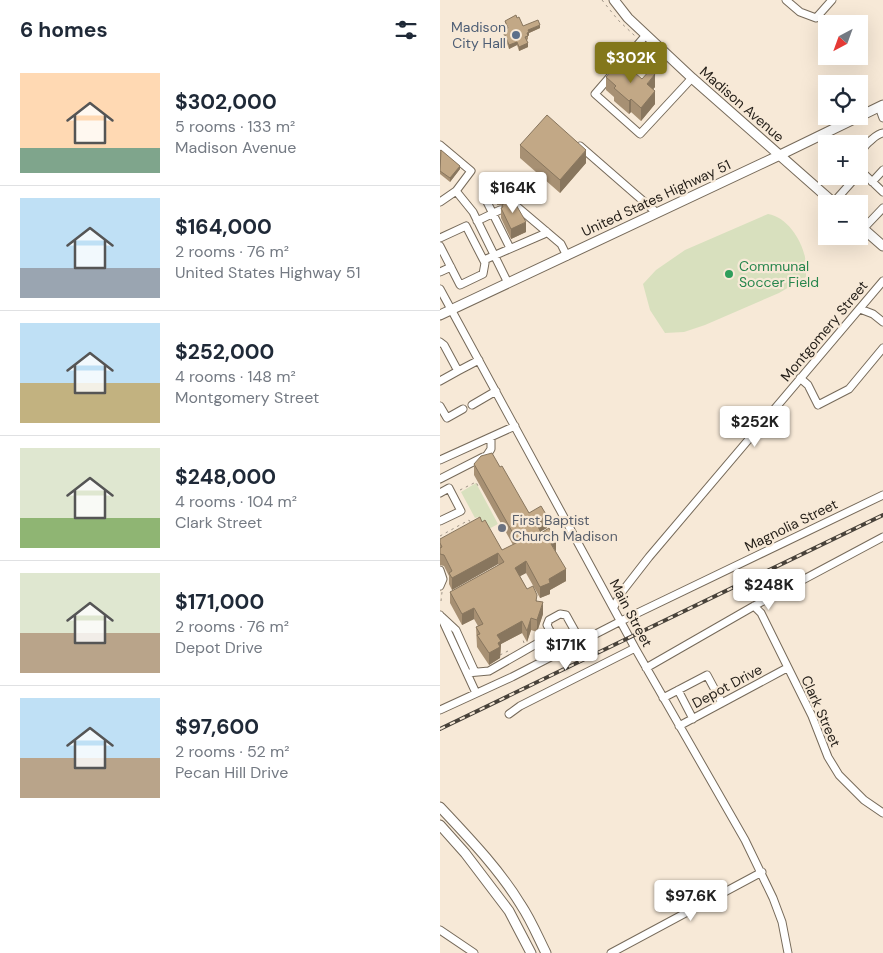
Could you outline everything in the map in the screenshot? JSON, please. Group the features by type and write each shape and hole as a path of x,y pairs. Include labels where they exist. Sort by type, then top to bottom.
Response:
{"main road":[{"name":"Madison Avenue","path":"614,0 628,18 692,78 825,195"},
{"name":"United States Highway 51","path":"440,315 881,106"},
{"path":"868,233 883,246"},
{"path":"440,807 475,845 504,881 521,905 546,953"},
{"path":"440,825 465,853 510,911 531,953"}],"street":[{"path":"786,0 800,12 816,18 832,0"},
{"path":"646,35 595,94 640,134 692,78"},
{"path":"881,106 883,118"},
{"path":"868,143 878,134 883,133"},
{"path":"577,144 657,213"},
{"path":"440,145 472,171 456,192 442,199"},
{"path":"872,182 883,170"},
{"path":"868,180 883,192"},
{"path":"841,195 850,185"},
{"path":"492,190 487,199 496,212 510,248"},
{"path":"456,192 470,208 479,223 508,283"},
{"path":"509,206 515,205 546,231 561,244 567,256"},
{"path":"868,221 883,208"},
{"path":"470,231 496,212"},
{"path":"440,238 466,226 484,260 483,274 462,285 459,283 440,246"},
{"path":"484,260 544,234 546,231"},
{"path":"440,272 451,267"},
{"name":"Montgomery Street","path":"614,607 620,593 883,281"},
{"name":"Main Street","path":"440,289 646,668 762,872 782,922 788,953"},
{"path":"860,309 873,314 883,322"},
{"path":"440,342 444,345 458,371"},
{"path":"800,378 808,385 818,405 849,389 883,348"},
{"path":"440,381 479,360"},
{"path":"472,405 496,391"},
{"path":"440,406 447,418 463,409"},
{"path":"440,460 515,426"},
{"path":"440,479 485,456 491,449 491,438"},
{"path":"440,493 449,488 461,511 440,521"},
{"name":"Magnolia Street","path":"440,710 883,495"},
{"path":"646,668 754,606 883,537"},
{"path":"440,570 443,579 440,586"},
{"name":"Clark Street","path":"754,606 764,620 812,716 828,757 839,775 864,800 883,813"},
{"path":"561,652 547,625 548,622 560,614 563,613 566,616 581,642"},
{"path":"440,615 471,673 476,693"},
{"path":"471,673 489,671 552,635"},
{"path":"509,714 520,706 635,648"},
{"name":"Depot Drive","path":"679,726 787,668"},
{"path":"663,698 708,675 722,703"},
{"path":"678,690 694,718"},
{"path":"611,953 762,872"},
{"path":"440,930 474,953"}],"path":[{"path":"460,490 476,482 480,487"},
{"path":"440,536 469,520 473,528"},
{"path":"499,656 508,651"}],"green space":[{"name":"Communal Soccer Field","path":"768,214 781,219 797,236 805,257 806,277 779,293 705,325 684,332 665,333 650,310 643,284 656,270 685,250"},
{"path":"476,483 498,524 485,531 478,517 475,518 461,492"}],"building":[{"name":"Madison City Hall","path":"516,15 523,26 538,20 540,25 528,30 528,36 525,37 528,43 519,47 517,42 509,45 503,30 508,28 505,21"},
{"path":"620,60 642,79 650,70 655,74 647,84 655,91 641,108 631,99 629,101 614,88 616,86 606,77"},
{"path":"547,115 586,150 560,180 520,145"},
{"path":"441,150 460,166 450,178 440,171"},
{"path":"506,189 504,197 497,195 497,193"},
{"path":"505,198 511,200 513,204 515,203 526,222 511,229 501,208 505,203"},
{"path":"492,453 500,467 502,466 529,513 541,506 547,516 536,522 541,533 549,528 556,541 551,544 566,569 549,579 550,583 540,587 526,561 515,568 527,589 533,586 537,595 536,601 543,602 537,620 531,618 527,631 522,621 497,635 501,641 498,643 500,647 489,653 477,635 480,634 476,627 483,624 474,608 462,614 450,592 504,562 498,553 452,578 449,573 452,571 444,555 440,554 440,548 442,547 440,539 480,517 482,522 485,520 502,550 518,542 474,464 481,456"}],"railway":[{"path":"440,729 883,515"}],"place":[{"name":"Madison City Hall","path":"516,35"},
{"name":"Communal Soccer Field","path":"729,274"},
{"name":"First Baptist Church Madison","path":"502,528"}]}
